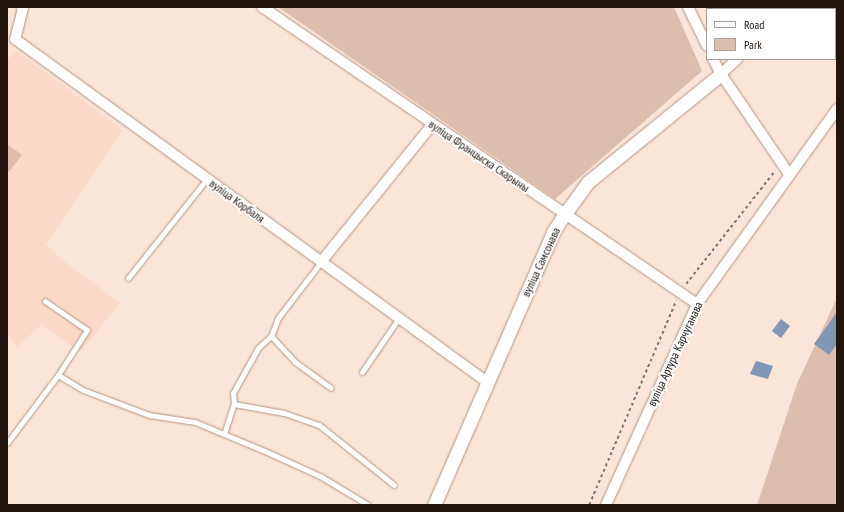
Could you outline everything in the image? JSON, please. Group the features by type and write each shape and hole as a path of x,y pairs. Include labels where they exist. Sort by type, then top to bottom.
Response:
{"street":[{"name":"вуліца Корбаля","path":"22,7 23,8 13,40 487,382"},
{"name":"вуліца Францыска Скарыны","path":"262,7 432,125 697,304"},
{"path":"688,7 706,44"},
{"path":"714,60 721,74 789,174"},
{"path":"721,74 736,60"},
{"name":"вуліца Самсонава","path":"434,505 553,232 564,215 588,182 721,74"},
{"name":"вуліца Артура Карчуганава","path":"606,505 697,304 837,109"},
{"path":"321,262 432,125"}],"lane":[{"path":"128,278 206,180"},
{"path":"224,434 234,404 233,393 236,387 258,348 271,336 278,318 321,262"},
{"path":"7,443 58,375 87,330 44,301"},
{"path":"362,372 399,318"},
{"path":"271,336 294,362 331,388"},
{"path":"58,375 83,390 149,415 195,422 224,434 320,476 368,505"},
{"path":"234,404 284,412 319,425 394,485"}],"path":[{"path":"589,505 679,292 781,163"}],"shaded area":[{"path":"18,52 123,130 46,244 57,256 120,303 81,351 75,349 41,325 17,347 7,335 7,61 12,53"}],"green space":[{"path":"278,7 674,7 702,71 555,199"},
{"path":"7,144 22,155 9,172 7,170"},
{"path":"837,298 837,505 757,505 797,384"}],"water":[{"path":"837,312 837,344 829,355 814,344"},
{"path":"781,319 790,326 781,338 772,331"},
{"path":"756,361 773,366 768,379 750,374"}]}
